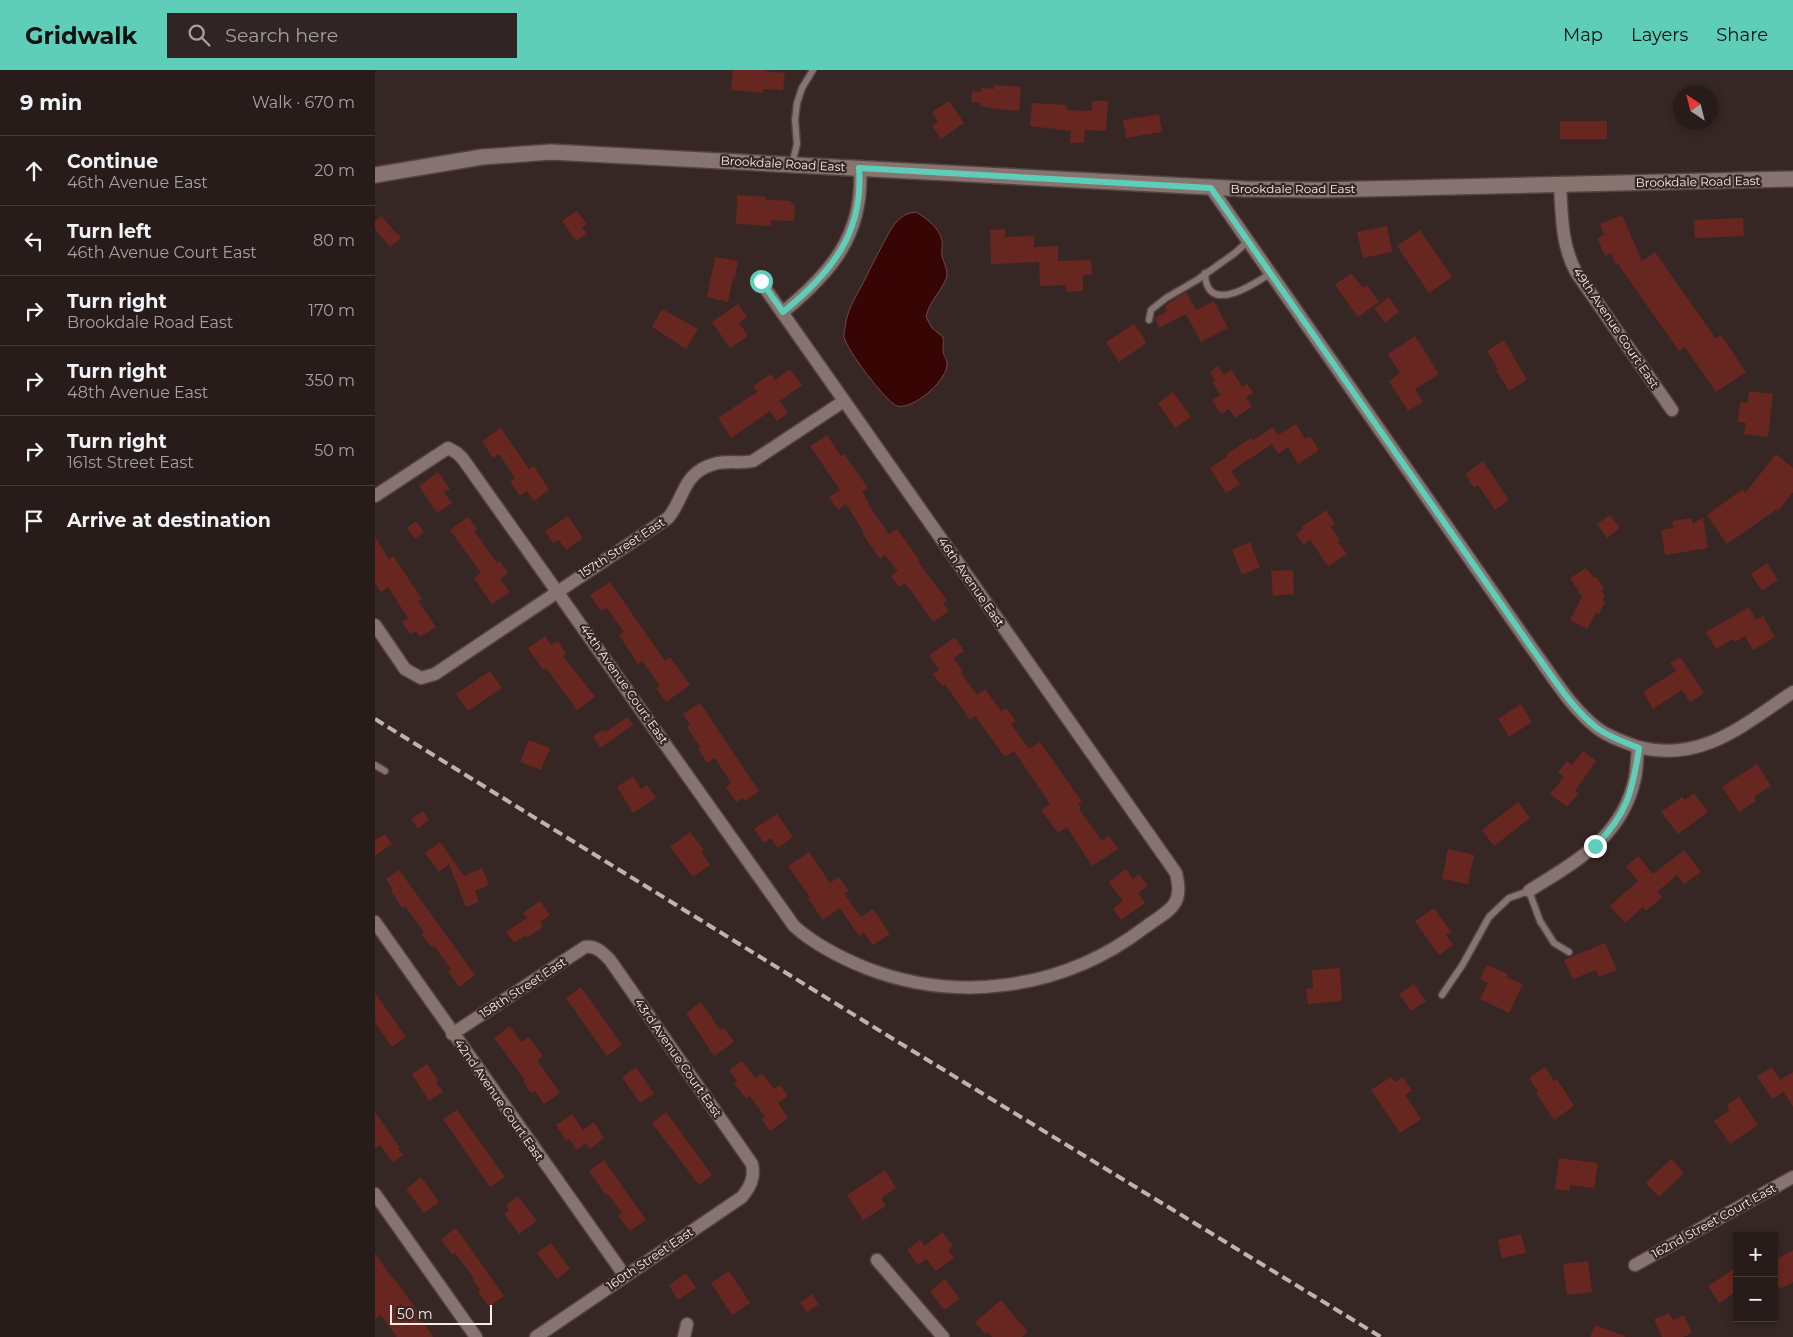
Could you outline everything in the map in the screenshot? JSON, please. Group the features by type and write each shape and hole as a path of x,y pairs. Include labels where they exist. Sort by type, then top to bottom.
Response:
{"main road":[{"name":"Brookdale Road East","path":"375,176 482,157 551,152 599,153 696,161 791,164 1211,188 1318,190 1793,180"}],"street":[{"path":"783,312 805,294 829,268 851,233 860,201 859,168"},
{"name":"49th Avenue Court East","path":"1560,185 1563,234 1570,260 1576,272 1672,410"},
{"path":"1211,188 1531,647 1577,709 1597,728 1614,738 1639,748 1672,752 1693,749 1710,744 1730,734 1793,692"},
{"name":"46th Avenue East","path":"761,281 1176,872 1179,897 1174,906 1132,937 1101,956 1047,977 1001,986 977,988 914,982 883,974 828,951 809,940 794,926"},
{"name":"157th Street East","path":"375,626 405,669 421,678 442,670 667,518 676,506 689,480 699,472 714,464 753,461 844,401"},
{"name":"44th Avenue Court East","path":"375,496 448,448 457,453 470,467 794,926"},
{"path":"1529,891 1580,858 1606,836 1619,819 1628,799 1635,778 1639,748"},
{"name":"42nd Avenue Court East","path":"375,922 452,1034 625,1276"},
{"name":"158th Street East","path":"452,1034 585,947 594,947"},
{"name":"43rd Avenue Court East","path":"594,947 605,955 616,968 752,1164 754,1174"},
{"name":"160th Street East","path":"535,1337 741,1197 753,1180 754,1174"},
{"name":"162nd Street Court East","path":"1635,1265 1793,1177"},
{"path":"375,1194 476,1337"},
{"path":"877,1260 943,1337"},
{"path":"684,1337 687,1324"}],"lane":[{"path":"791,164 797,144 795,120 797,103 802,88 813,70"},
{"path":"1149,320 1151,310 1158,304 1235,253 1248,241"},
{"path":"1205,274 1205,282 1209,289 1215,294 1224,295 1240,292 1271,273"},
{"path":"375,765 385,770"},
{"path":"1442,995 1463,964 1489,917 1509,898 1529,891 1540,921 1554,943 1569,952"}],"shaded area":[{"path":"916,212 928,220 941,236 942,256 947,276 926,317 932,328 943,337 943,352 947,366 941,380 927,394 911,404 897,406 876,386 859,363 846,343 844,333 851,305 891,229 902,217"}],"building":[{"path":"733,70 765,70 785,73 783,90 763,89 763,93 731,90"},
{"path":"994,85 1021,87 1019,111 980,106 981,103 971,102 972,91 981,92 981,88 994,89"},
{"path":"949,101 964,123 941,139 932,126 938,122 932,112"},
{"path":"1092,101 1108,101 1106,131 1085,130 1084,143 1070,143 1071,131 1030,126 1032,103 1067,105 1067,110 1092,111"},
{"path":"1159,114 1162,132 1126,138 1123,120"},
{"path":"1560,121 1607,121 1607,139 1560,139"},
{"path":"737,195 766,197 766,200 791,201 791,203 795,204 794,221 771,220 771,226 736,224"},
{"path":"577,211 587,224 582,227 587,234 576,241 562,221"},
{"path":"1622,215 1642,261 1655,252 1716,339 1721,335 1746,372 1716,392 1685,347 1679,351 1618,264 1616,265 1611,253 1605,256 1597,238 1604,235 1600,224"},
{"path":"381,216 401,238 390,247 375,229 375,221"},
{"path":"1743,218 1744,236 1695,238 1694,220"},
{"path":"1387,226 1392,252 1363,258 1357,232"},
{"path":"1005,229 1005,237 1034,236 1034,247 1058,246 1058,261 1091,260 1092,275 1083,275 1083,291 1066,292 1066,285 1040,286 1039,262 991,264 990,230"},
{"path":"1420,230 1452,277 1429,293 1397,246"},
{"path":"715,257 738,261 728,302 707,297"},
{"path":"1351,273 1363,288 1367,285 1379,302 1358,317 1335,285"},
{"path":"1186,292 1196,310 1214,301 1228,328 1201,342 1186,314 1159,328 1155,318 1167,311 1165,306"},
{"path":"1389,297 1399,312 1385,323 1374,308"},
{"path":"738,304 747,317 739,323 748,336 730,348 712,322"},
{"path":"662,309 698,329 686,349 652,327"},
{"path":"1134,324 1145,340 1145,344 1119,362 1106,342"},
{"path":"1415,336 1439,374 1415,389 1423,402 1408,411 1389,381 1400,373 1388,354"},
{"path":"1504,340 1527,380 1509,391 1487,351"},
{"path":"1218,366 1224,375 1232,370 1242,387 1247,384 1253,393 1246,397 1252,407 1235,418 1229,409 1221,414 1212,400 1220,395 1213,383 1215,381 1210,372"},
{"path":"790,369 802,385 780,401 788,413 777,421 770,411 731,438 718,418 757,392 753,386 771,374 775,380"},
{"path":"1749,391 1773,394 1768,437 1744,434 1746,423 1738,422 1740,402 1747,403"},
{"path":"1173,392 1191,417 1175,428 1158,403"},
{"path":"1296,424 1305,439 1310,436 1319,450 1298,464 1288,447 1278,454 1272,444 1231,471 1240,484 1226,493 1210,468 1251,438 1253,440 1273,427 1278,435"},
{"path":"501,428 529,469 534,466 549,490 534,501 527,491 520,496 510,482 515,478 499,454 493,458 482,441"},
{"path":"827,435 841,456 844,454 868,488 862,492 889,534 897,529 920,561 918,562 947,600 943,603 949,611 933,622 909,588 904,583 899,587 891,576 898,571 885,555 880,559 862,533 863,531 846,504 838,510 829,497 840,490 810,446"},
{"path":"1776,454 1793,468 1793,492 1778,511 1776,510 1727,544 1707,515 1743,489 1745,493"},
{"path":"1483,461 1509,500 1495,510 1478,485 1474,488 1465,474"},
{"path":"438,472 450,489 444,492 452,503 437,513 419,486"},
{"path":"1326,510 1335,524 1331,527 1340,540 1338,542 1347,554 1328,566 1310,540 1304,545 1296,534 1303,529 1302,527"},
{"path":"1610,515 1620,528 1607,538 1597,524"},
{"path":"568,516 583,538 566,550 559,540 553,543 545,531"},
{"path":"468,517 477,529 474,531 497,563 500,561 508,573 500,579 510,592 492,604 474,578 481,573 450,530"},
{"path":"1703,517 1708,548 1665,555 1661,530 1673,528 1672,521 1692,518 1693,524"},
{"path":"416,521 424,532 415,539 407,528"},
{"path":"375,537 389,559 393,556 422,599 418,601 436,627 420,637 416,631 410,634 402,622 408,618 388,587 381,592 375,583"},
{"path":"1250,542 1260,567 1242,575 1232,550"},
{"path":"1767,563 1778,580 1762,591 1751,574"},
{"path":"1586,568 1604,588 1601,590 1605,595 1602,600 1605,602 1599,614 1596,613 1587,629 1570,620 1582,597 1570,578"},
{"path":"1293,570 1294,594 1273,596 1271,571"},
{"path":"610,582 665,661 670,657 690,685 666,702 656,688 660,686 642,661 638,664 619,635 624,632 607,608 601,611 590,595"},
{"path":"1749,607 1756,620 1763,616 1775,637 1753,650 1745,636 1735,642 1733,639 1716,649 1706,632"},
{"path":"545,636 551,645 558,641 566,654 563,656 595,697 577,710 546,668 543,670 528,648"},
{"path":"955,637 964,651 954,658 963,672 961,673 977,695 985,689 1001,711 1006,708 1016,721 1011,724 1029,749 1040,742 1082,802 1078,804 1081,808 1079,809 1102,841 1109,836 1118,849 1092,866 1067,827 1058,833 1041,810 1050,804 1014,751 1005,757 975,716 970,720 945,684 942,686 933,674 939,670 929,655"},
{"path":"1680,657 1704,693 1690,702 1682,690 1653,709 1643,692 1676,671 1670,663"},
{"path":"490,671 502,688 468,711 456,694"},
{"path":"700,703 759,791 745,801 743,798 736,802 726,787 731,783 715,758 707,763 698,748 700,747 687,727 690,725 683,714"},
{"path":"1521,704 1532,722 1509,737 1498,719"},
{"path":"628,717 633,725 600,748 593,736 603,730 605,732"},
{"path":"529,740 550,748 541,770 520,762"},
{"path":"1583,751 1596,761 1575,791 1579,793 1567,807 1550,794 1564,777 1558,772 1567,761 1572,765"},
{"path":"1757,764 1771,786 1754,797 1756,801 1739,812 1722,787"},
{"path":"633,776 641,789 647,785 656,798 633,813 617,787"},
{"path":"1694,793 1708,812 1678,834 1661,812 1682,797 1685,800"},
{"path":"1518,802 1530,818 1494,846 1482,830"},
{"path":"423,811 429,820 418,829 411,819"},
{"path":"777,814 793,837 778,848 771,838 764,843 754,829"},
{"path":"690,832 704,850 701,852 710,865 693,877 670,847"},
{"path":"385,834 392,844 375,856 375,840"},
{"path":"440,842 464,876 482,868 489,885 475,891 479,902 466,907 449,864 439,872 425,853"},
{"path":"1448,849 1474,855 1468,884 1442,879"},
{"path":"1684,850 1701,872 1684,884 1677,875 1657,892 1662,897 1646,911 1643,907 1625,923 1610,906 1638,881 1626,867 1638,856 1653,874"},
{"path":"809,852 830,883 839,877 849,891 844,894 861,917 873,909 890,934 873,945 864,933 859,936 840,908 823,920 808,898 810,897 788,866"},
{"path":"1126,869 1133,879 1139,874 1148,886 1138,893 1145,903 1121,920 1113,909 1123,901 1109,882"},
{"path":"399,870 475,975 459,987 448,971 451,969 434,946 432,948 421,934 424,932 405,906 402,908 391,891 393,890 386,879"},
{"path":"540,901 550,915 540,922 543,927 527,938 526,935 514,943 506,932 527,918 523,913"},
{"path":"1434,908 1451,932 1446,935 1453,945 1439,955 1415,921"},
{"path":"1605,943 1617,970 1599,977 1596,970 1573,979 1564,960"},
{"path":"1487,965 1508,974 1506,977 1523,984 1509,1013 1480,999 1488,983 1480,979"},
{"path":"1340,968 1342,1001 1308,1004 1306,989 1313,988 1312,970"},
{"path":"1414,984 1426,1001 1411,1011 1399,994"},
{"path":"581,987 622,1045 607,1056 566,998"},
{"path":"375,993 406,1037 392,1047 375,1022"},
{"path":"701,1002 720,1030 724,1028 734,1042 714,1056 686,1013"},
{"path":"510,1026 521,1042 529,1037 543,1056 537,1060 560,1093 544,1104 535,1091 531,1093 523,1081 525,1080 494,1038"},
{"path":"742,1061 755,1078 762,1073 774,1089 780,1085 788,1096 778,1103 788,1118 770,1131 761,1119 765,1117 750,1096 746,1099 734,1083 737,1081 729,1070"},
{"path":"427,1064 438,1080 436,1082 443,1092 429,1101 412,1074"},
{"path":"636,1067 654,1094 640,1103 622,1077"},
{"path":"1545,1067 1554,1081 1557,1079 1574,1106 1554,1120 1536,1093 1538,1092 1529,1078"},
{"path":"1772,1067 1780,1080 1793,1072 1793,1107 1784,1092 1772,1099 1757,1076"},
{"path":"1391,1077 1395,1082 1403,1077 1412,1091 1405,1095 1421,1119 1400,1133 1371,1090"},
{"path":"1739,1097 1758,1125 1730,1144 1714,1121 1730,1110 1727,1105"},
{"path":"457,1110 505,1177 490,1187 443,1119"},
{"path":"375,1112 403,1155 393,1162 380,1145 375,1148"},
{"path":"666,1112 712,1175 699,1185 652,1123"},
{"path":"572,1114 583,1130 594,1122 604,1138 590,1149 586,1143 577,1150 569,1139 566,1141 556,1125"},
{"path":"1559,1158 1598,1163 1594,1188 1570,1185 1569,1191 1555,1189"},
{"path":"1671,1159 1684,1173 1659,1197 1646,1183"},
{"path":"604,1160 646,1220 630,1231 618,1216 622,1213 589,1171"},
{"path":"885,1170 896,1188 881,1198 886,1206 863,1220 847,1195"},
{"path":"421,1177 439,1202 424,1213 406,1189"},
{"path":"518,1196 537,1221 519,1234 504,1214 509,1210 506,1205"},
{"path":"456,1228 504,1296 489,1307 478,1292 480,1290 472,1279 474,1278 455,1253 452,1255 441,1239"},
{"path":"942,1232 953,1246 948,1250 954,1258 936,1271 926,1259 918,1265 907,1250 920,1240 925,1246"},
{"path":"1521,1234 1526,1253 1502,1258 1498,1240"},
{"path":"551,1243 570,1269 557,1279 537,1253"},
{"path":"1793,1250 1793,1282 1780,1289 1778,1285 1778,1258"},
{"path":"375,1253 419,1313 433,1337 397,1337 381,1315 375,1319"},
{"path":"1588,1261 1592,1292 1567,1295 1563,1264"},
{"path":"1733,1270 1733,1294 1719,1303 1708,1286"},
{"path":"729,1271 750,1303 732,1315 711,1283"},
{"path":"686,1273 696,1288 678,1300 669,1285"},
{"path":"945,1279 960,1299 944,1310 930,1291"},
{"path":"812,1294 819,1304 807,1312 800,1303"},
{"path":"1001,1300 1028,1332 1022,1337 992,1337 988,1332 986,1335 975,1322"},
{"path":"1669,1313 1673,1320 1684,1315 1692,1333 1683,1337 1662,1337 1654,1319"},
{"path":"1595,1325 1625,1336 1590,1337"}],"railway":[{"path":"375,719 1381,1337"}],"route":[{"path":"761,281 783,312 805,294 829,268 851,233 860,201 859,168 1211,188 1531,647 1577,709 1597,728 1614,738 1639,748 1635,778 1628,799 1619,819 1606,836 1595,846"}]}
